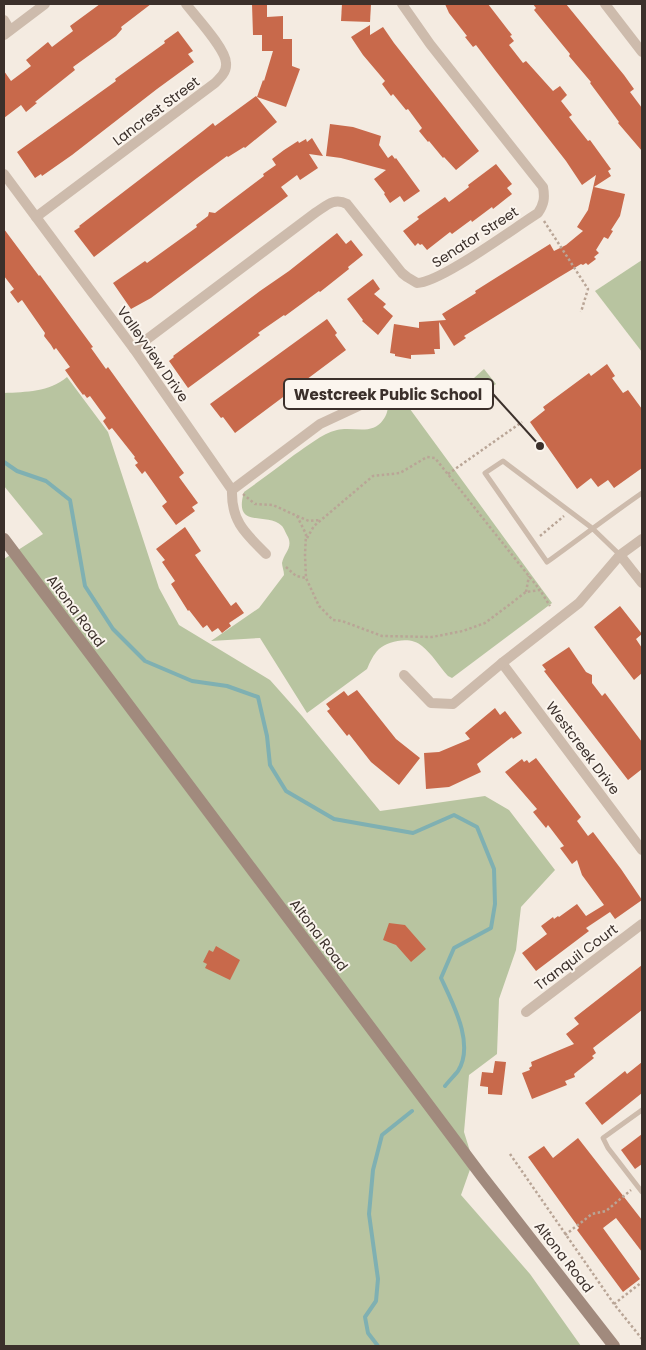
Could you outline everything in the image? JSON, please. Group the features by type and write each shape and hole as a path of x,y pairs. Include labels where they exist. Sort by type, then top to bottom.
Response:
{"main road":[{"name":"Altona Road","path":"4,539 481,1175 614,1346"}],"street":[{"path":"4,20 7,32 45,4"},
{"name":"Lancrest Street","path":"36,217 215,84 223,75 226,64 223,51 186,4"},
{"name":"Senator Street","path":"134,349 315,213 334,201 341,201 347,204 402,273 417,284 433,280 538,213 543,204 545,194 543,187 430,44 402,4"},
{"path":"605,4 642,52"},
{"name":"Valleyview Drive","path":"4,174 134,349 232,490 231,504 237,521 250,539 266,554"},
{"path":"232,490 320,424 365,403"},
{"path":"404,675 431,703 453,704 579,603 620,555 642,539"},
{"path":"620,555 642,583"},
{"name":"Westcreek Drive","path":"502,663 642,850"},
{"name":"Tranquil Court","path":"526,1012 642,924"}],"lane":[{"path":"620,555 592,528 503,461 484,473 547,562 583,537 592,528 642,493"},
{"path":"642,1110 603,1138 608,1148 642,1192"}],"path":[{"path":"538,213 588,289 581,312"},
{"path":"448,474 522,422"},
{"path":"306,540 314,526 373,476 400,473 428,457 435,458 540,590 550,606"},
{"path":"232,490 243,494 255,504 273,505 309,521 321,520"},
{"path":"532,541 570,512"},
{"path":"297,516 306,534 306,578 319,606 333,620 342,621 382,636 432,637 464,632 485,624 526,592 540,590"},
{"path":"286,568 296,576 306,578"},
{"path":"526,592 529,576"},
{"path":"510,1154 614,1304 642,1339"},
{"path":"565,1235 592,1214 606,1211 637,1186"},
{"path":"614,1304 642,1282"},
{"path":"630,1292 633,1296"}],"green space":[{"path":"642,260 642,352 595,291"},
{"path":"484,369 496,384 486,391 474,378"},
{"path":"67,377 108,432 159,588 179,625 270,680 380,811 485,796 509,810 555,870 521,907 516,950 499,999 497,1054 469,1075 464,1132 473,1161 461,1195 530,1274 581,1346 4,1346 4,559 43,534 4,486 4,393 29,391 53,386"},
{"path":"388,379 552,603 452,678 418,643 400,640 389,643 377,651 367,669 307,713 260,638 211,641 259,608 284,575 282,563 289,547 288,537 282,526 275,522 247,516 243,511 242,504 244,492 326,434 343,429 368,429 379,425 386,415 388,401 385,392 374,380"}],"building":[{"path":"100,4 151,4 121,27 122,29 116,36 73,67 75,70 35,102 37,103 26,112 21,105 4,118 4,71 11,81 31,66 26,60 48,42 52,47 73,31 70,26"},
{"path":"252,4 267,4 267,17 283,16 283,39 292,39 292,66 300,69 286,107 257,97 273,51 262,51 262,35 253,35"},
{"path":"342,4 371,4 370,22 341,21"},
{"path":"445,4 488,4 512,35 510,36 514,41 509,45 523,63 526,61 553,91 560,86 567,95 561,101 572,115 569,117 588,141 590,140 611,169 608,171 611,176 594,187 625,194 620,216 611,230 613,231 608,239 604,237 596,250 599,253 594,257 596,259 588,265 586,263 581,264 556,279 464,336 466,338 454,346 439,322 440,349 434,349 435,354 411,355 411,359 395,356 395,354 390,353 394,324 419,328 419,322 446,320 442,314 550,244 554,251 566,245 583,231 577,227 588,210 596,175 582,185 566,161 476,45 473,47 465,37 467,36 449,13"},
{"path":"533,4 566,4 624,75 634,89 630,92 642,108 642,151 618,123 591,82 534,10 536,8"},
{"path":"370,25 370,35 383,27 479,151 456,170 419,131 422,128 408,109 406,110 393,94 391,96 382,84 385,81 363,55 351,37"},
{"path":"178,31 193,51 188,54 194,62 72,155 42,176 41,174 35,178 17,152 116,81 115,79 165,43 164,41"},
{"path":"256,96 277,122 245,148 227,156 197,178 94,257 74,231 79,226 213,123 215,126"},
{"path":"330,124 353,127 381,136 379,145 388,158 392,155 396,158 420,191 404,202 400,196 390,203 374,179 386,170 326,156"},
{"path":"312,138 323,156 309,154 318,168 300,180 297,175 281,187 288,196 151,298 131,309 113,283 145,261 147,263 197,227 196,225 208,216 209,212 215,213 264,176 263,174 276,165 272,159 284,150 298,141 299,143 306,139 307,142"},
{"path":"496,164 512,184 507,188 512,194 472,222 471,220 452,234 450,232 427,250 422,244 418,243 415,246 403,231 419,219 417,217 445,197 449,202"},
{"path":"4,229 93,347 91,348 106,369 108,367 184,473 179,477 198,503 192,507 195,511 176,525 162,506 167,502 145,471 142,474 135,465 138,463 135,457 112,428 109,430 103,421 106,418 90,396 87,398 77,387 65,370 70,367 56,348 54,350 44,336 45,333 22,300 18,303 10,292 14,289 4,276"},
{"path":"337,233 346,244 351,240 363,255 320,292 258,333 260,335 188,388 169,361 173,356 289,271"},
{"path":"373,279 380,289 374,294 386,304 383,307 393,316 378,335 362,321 347,299"},
{"path":"327,319 337,333 335,335 346,350 235,433 210,404"},
{"path":"607,364 615,376 612,378 623,393 628,390 642,409 642,468 614,488 608,480 598,487 591,478 577,489 530,422 545,410 543,407 589,373 591,376"},
{"path":"185,527 201,551 195,555 231,606 236,602 244,613 229,623 231,626 222,633 218,628 212,632 207,625 203,628 188,611 171,584 175,581 162,562 165,560 156,549"},
{"path":"620,606 642,634 636,639 642,648 642,673 634,680 594,627"},
{"path":"569,647 586,672 592,675 592,683 602,696 605,693 642,742 642,769 628,780 544,671 546,670 542,665"},
{"path":"357,690 396,739 420,758 399,785 371,762 349,734 347,736 327,711 330,709 326,704 344,691 348,696"},
{"path":"495,708 500,715 505,711 522,733 513,739 512,737 477,764 481,772 449,787 426,789 424,753 439,752 470,739 465,733"},
{"path":"536,758 581,817 577,821 588,836 593,832 642,900 615,919 610,912 586,928 589,931 536,971 522,953 547,934 541,926 553,917 554,919 559,917 577,904 586,916 604,905 582,875 577,860 572,864 560,848 564,846 548,825 546,828 533,812 537,809 505,772 522,759 524,762 527,760 529,763"},
{"path":"389,923 405,925 426,949 411,962 396,945 383,940"},
{"path":"216,946 240,960 230,980 205,968 207,964 203,962 209,950 213,952"},
{"path":"642,965 642,1010 593,1048 596,1053 592,1056 594,1058 574,1074 575,1077 565,1081 567,1085 532,1099 522,1073 530,1070 531,1062 574,1044 566,1034 579,1024 574,1018"},
{"path":"495,1061 506,1062 502,1095 488,1094 488,1087 480,1086 482,1072 493,1073"},
{"path":"642,1062 642,1093 602,1125 585,1103 625,1071 627,1074"},
{"path":"642,1134 642,1164 635,1169 621,1150"},
{"path":"578,1138 642,1220 642,1252 616,1218 603,1228 640,1279 623,1292 577,1230 579,1228 528,1157 544,1146 553,1158"}],"waterway":[{"path":"4,462 17,471 46,481 70,500 85,586 113,629 145,661 192,681 227,686 258,697 267,736 270,765 286,791 334,819 413,833 454,815 477,827 494,869 495,904 491,928 454,948 441,978 460,1024 464,1049 463,1060 458,1071 445,1086"},
{"path":"378,1346 368,1333 365,1317 376,1301 378,1279 369,1214 373,1170 382,1135 412,1111"}],"place":[{"name":"Westcreek Public School","path":"540,446"}]}
